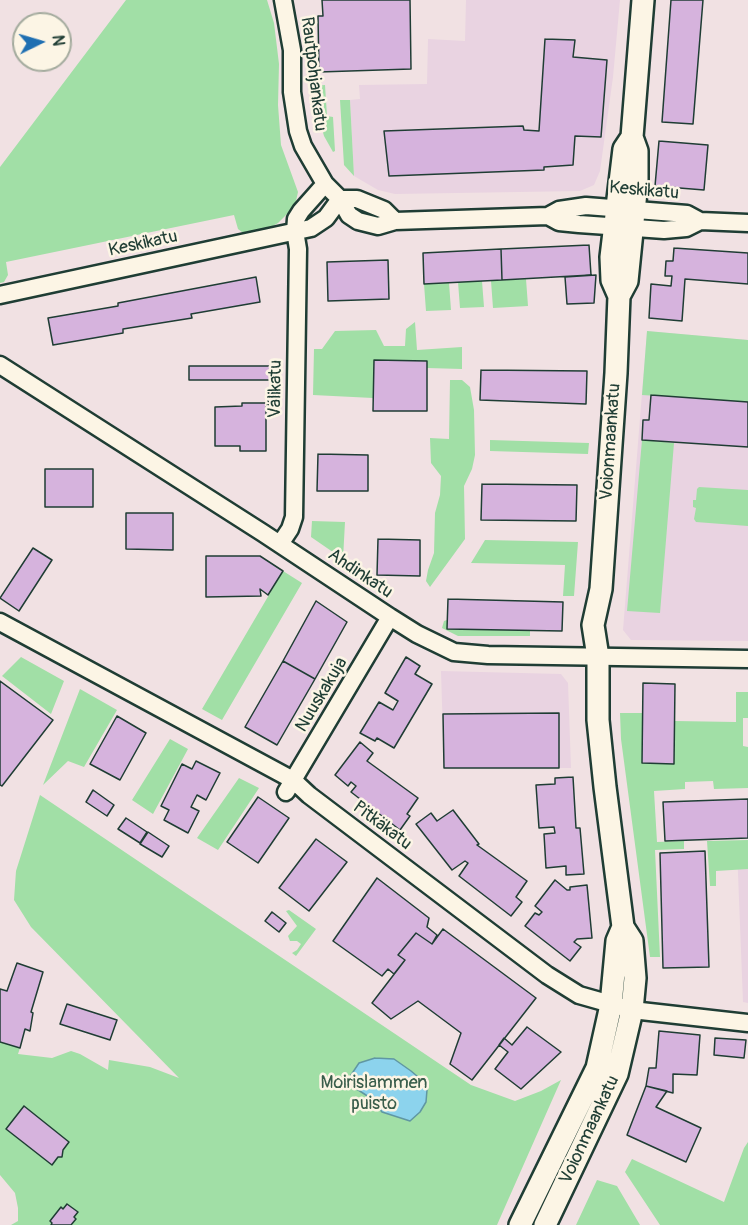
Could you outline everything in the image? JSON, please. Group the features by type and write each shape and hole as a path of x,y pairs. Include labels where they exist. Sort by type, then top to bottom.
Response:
{"main road":[{"name":"Voionmaankatu","path":"545,1225 617,1074 632,1010 635,978 632,941 623,927 598,720 598,657 607,626 601,589 619,296 627,281 624,218 637,151 632,137 644,0"},
{"name":"Voionmaankatu","path":"520,1225 597,1068 611,1005 617,941 623,927"}],"street":[{"name":"Rautpohjankatu","path":"283,0 292,50 292,92 298,131 303,146 325,184"},
{"name":"Keskikatu","path":"325,184 340,199 349,215 358,222 378,226 395,221 548,216 559,210 586,206 664,230 686,228 700,221 748,223"},
{"path":"295,231 296,219 301,210 325,184"},
{"name":"Keskikatu","path":"0,295 311,228 326,218 340,199"},
{"name":"Välikatu","path":"280,544 290,529 294,517 298,249 295,231"},
{"name":"Ahdinkatu","path":"0,365 390,617 417,634 454,651 488,655 748,659"},
{"name":"Nuuskakuja","path":"290,786 390,617"},
{"name":"Pitkäkatu","path":"0,622 309,795 547,975 579,995 632,1010 748,1023"}],"shaded area":[{"path":"466,0 620,0 613,77 600,171 594,185 580,191 395,194 378,190 354,176 350,100 360,99 359,85 427,84 428,39 465,41"},
{"path":"647,331 748,340 748,641 631,640 623,630"},
{"path":"441,671 561,674 568,683 571,768 444,768"},
{"path":"737,848 748,848 748,1003 743,1002"}],"green space":[{"path":"126,0 267,0 274,23 279,64 278,105 281,145 298,192 290,211 278,223 266,230 247,234 238,229 234,215 6,262 8,275 4,282 0,283 0,167"},
{"path":"325,85 327,116 333,117 335,151 333,152 324,136 313,91 313,86"},
{"path":"340,100 350,100 354,176 344,165"},
{"path":"526,279 528,306 493,308 491,281"},
{"path":"482,281 484,307 460,308 458,282"},
{"path":"449,283 451,310 426,311 424,284"},
{"path":"415,322 417,350 462,347 462,369 427,368 427,361 374,360 373,398 313,395 314,349 322,349 335,331 376,330 384,346 405,346 406,329"},
{"path":"647,331 748,340 748,402 642,395"},
{"path":"450,380 462,380 470,387 474,410 475,455 472,469 464,486 465,539 430,587 426,581 434,553 435,513 440,495 441,476 431,463 430,438 449,439"},
{"path":"490,440 589,443 588,454 490,451"},
{"path":"642,440 674,443 660,613 627,611"},
{"path":"699,487 748,490 748,526 696,522 694,519 696,508 693,507 693,500 696,500"},
{"path":"312,521 345,522 343,559 311,537"},
{"path":"485,540 578,542 574,596 563,596 565,565 471,563"},
{"path":"283,571 302,583 222,720 202,709"},
{"path":"447,620 447,628 530,630 530,636 458,636 442,628 444,621"},
{"path":"21,657 64,681 51,714 2,676"},
{"path":"80,689 117,710 84,767 68,761 43,785"},
{"path":"736,692 748,692 748,718 743,718 743,746 748,747 748,788 714,789 713,781 685,782 685,789 654,791 657,842 684,841 684,849 655,850 660,957 650,957 621,739 620,713 643,713 674,764 675,721 736,722"},
{"path":"170,739 188,749 153,814 132,800"},
{"path":"239,778 259,788 218,850 197,838"},
{"name":"Moirislammen puisto","path":"40,795 471,1085 515,1101 561,1080 497,1225 11,1225 18,1221 18,1208 15,1193 0,1175 0,1042 20,1048 18,1054 52,1058 71,1051 108,1070 109,1060 150,1067 179,1078 31,927 14,900 16,871"},
{"path":"748,840 748,869 716,871 716,886 710,886 707,841"},
{"path":"289,910 316,929 296,956 292,953 301,944 297,941 290,941 288,936 297,926 286,911"},
{"path":"748,1142 748,1225 660,1225 625,1172 632,1159 724,1202"},
{"path":"597,1180 617,1186 640,1225 576,1225"}],"water":[{"path":"375,1058 394,1059 424,1082 427,1090 426,1102 420,1112 410,1121 382,1112 372,1099 349,1084 351,1075 359,1063"}],"building":[{"path":"322,0 410,0 411,69 319,72 318,16 323,16"},
{"path":"671,0 703,0 693,124 662,122"},
{"path":"545,39 575,40 573,57 607,60 601,137 575,136 573,165 544,167 544,170 389,176 384,131 523,126 524,130 539,131"},
{"path":"659,141 708,145 704,190 655,186"},
{"path":"589,245 591,275 502,280 501,249"},
{"path":"674,248 748,253 748,284 685,279 682,321 649,318 651,284 671,286 672,276 665,276 666,261 673,261"},
{"path":"501,249 502,280 424,284 423,253"},
{"path":"388,260 389,299 328,301 327,262"},
{"path":"596,275 594,303 567,304 565,277"},
{"path":"256,277 260,302 191,314 192,318 123,329 123,333 53,345 48,318"},
{"path":"374,360 427,361 427,411 373,411"},
{"path":"189,366 272,366 272,380 189,380"},
{"path":"481,370 587,371 586,404 480,400"},
{"path":"651,395 748,402 748,447 642,440 643,420 649,420"},
{"path":"242,403 266,403 266,451 240,451 240,446 215,446 215,407 242,406"},
{"path":"318,454 368,455 368,491 317,491"},
{"path":"45,469 93,469 93,507 45,507"},
{"path":"482,484 577,485 576,521 481,520"},
{"path":"126,513 173,513 173,550 126,549"},
{"path":"378,539 420,540 420,576 377,575"},
{"path":"33,548 52,560 19,611 0,598"},
{"path":"206,556 260,556 283,571 268,595 260,589 261,596 206,597"},
{"path":"448,599 563,602 562,631 447,629"},
{"path":"316,601 347,622 315,679 283,661"},
{"path":"406,657 420,666 415,674 432,684 394,748 377,738 375,741 360,733 379,702 393,710 398,701 385,693"},
{"path":"283,661 315,679 277,745 245,727"},
{"path":"0,681 53,720 2,786 0,785"},
{"path":"643,683 675,684 674,764 642,763"},
{"path":"559,713 559,768 444,768 443,714"},
{"path":"117,716 146,733 120,780 90,764"},
{"path":"360,742 373,753 367,761 418,798 407,814 410,816 400,830 351,792 356,786 351,782 348,786 335,775"},
{"path":"196,761 220,773 206,800 197,795 191,807 199,811 188,833 164,820 169,810 161,806 182,764 192,769"},
{"path":"573,777 576,828 580,828 584,874 566,875 566,866 546,868 544,834 555,833 554,827 539,828 536,785 555,784 555,778"},
{"path":"93,790 114,805 107,816 86,802"},
{"path":"258,797 289,818 258,863 227,842"},
{"path":"748,799 748,838 665,841 663,802"},
{"path":"453,810 479,844 477,845 527,881 516,897 522,902 511,916 459,876 468,863 465,861 452,870 416,824 431,813 437,821"},
{"path":"126,818 147,832 140,843 118,829"},
{"path":"148,832 169,846 162,857 140,844"},
{"path":"316,839 347,862 309,911 279,888"},
{"path":"705,851 709,967 663,968 660,853"},
{"path":"377,878 429,918 427,927 437,935 432,944 416,933 398,955 405,960 394,974 388,969 382,976 333,941"},
{"path":"555,880 567,890 570,890 570,887 587,885 592,938 577,939 574,942 581,947 570,961 525,926 535,913 539,915 542,912 535,906"},
{"path":"272,912 286,923 279,932 265,921"},
{"path":"443,929 536,998 472,1080 450,1064 461,1033 418,1001 391,1019 372,1003 405,960 398,955 416,933 432,944"},
{"path":"17,963 43,972 31,1012 33,1013 30,1031 25,1029 20,1048 0,1042 0,989 7,991"},
{"path":"67,1004 117,1020 110,1040 60,1024"},
{"path":"527,1027 561,1052 521,1089 495,1069 508,1052 499,1045 504,1038 512,1045"},
{"path":"659,1031 700,1035 697,1075 673,1074 673,1093 646,1086 649,1068 656,1068"},
{"path":"715,1038 746,1040 744,1058 714,1055"},
{"path":"646,1086 667,1091 656,1107 701,1128 686,1162 627,1135"},
{"path":"24,1106 69,1142 63,1150 62,1157 58,1157 52,1165 6,1129"},
{"path":"67,1204 78,1212 74,1217 76,1219 71,1225 51,1225 50,1221 61,1207 63,1209"}]}
